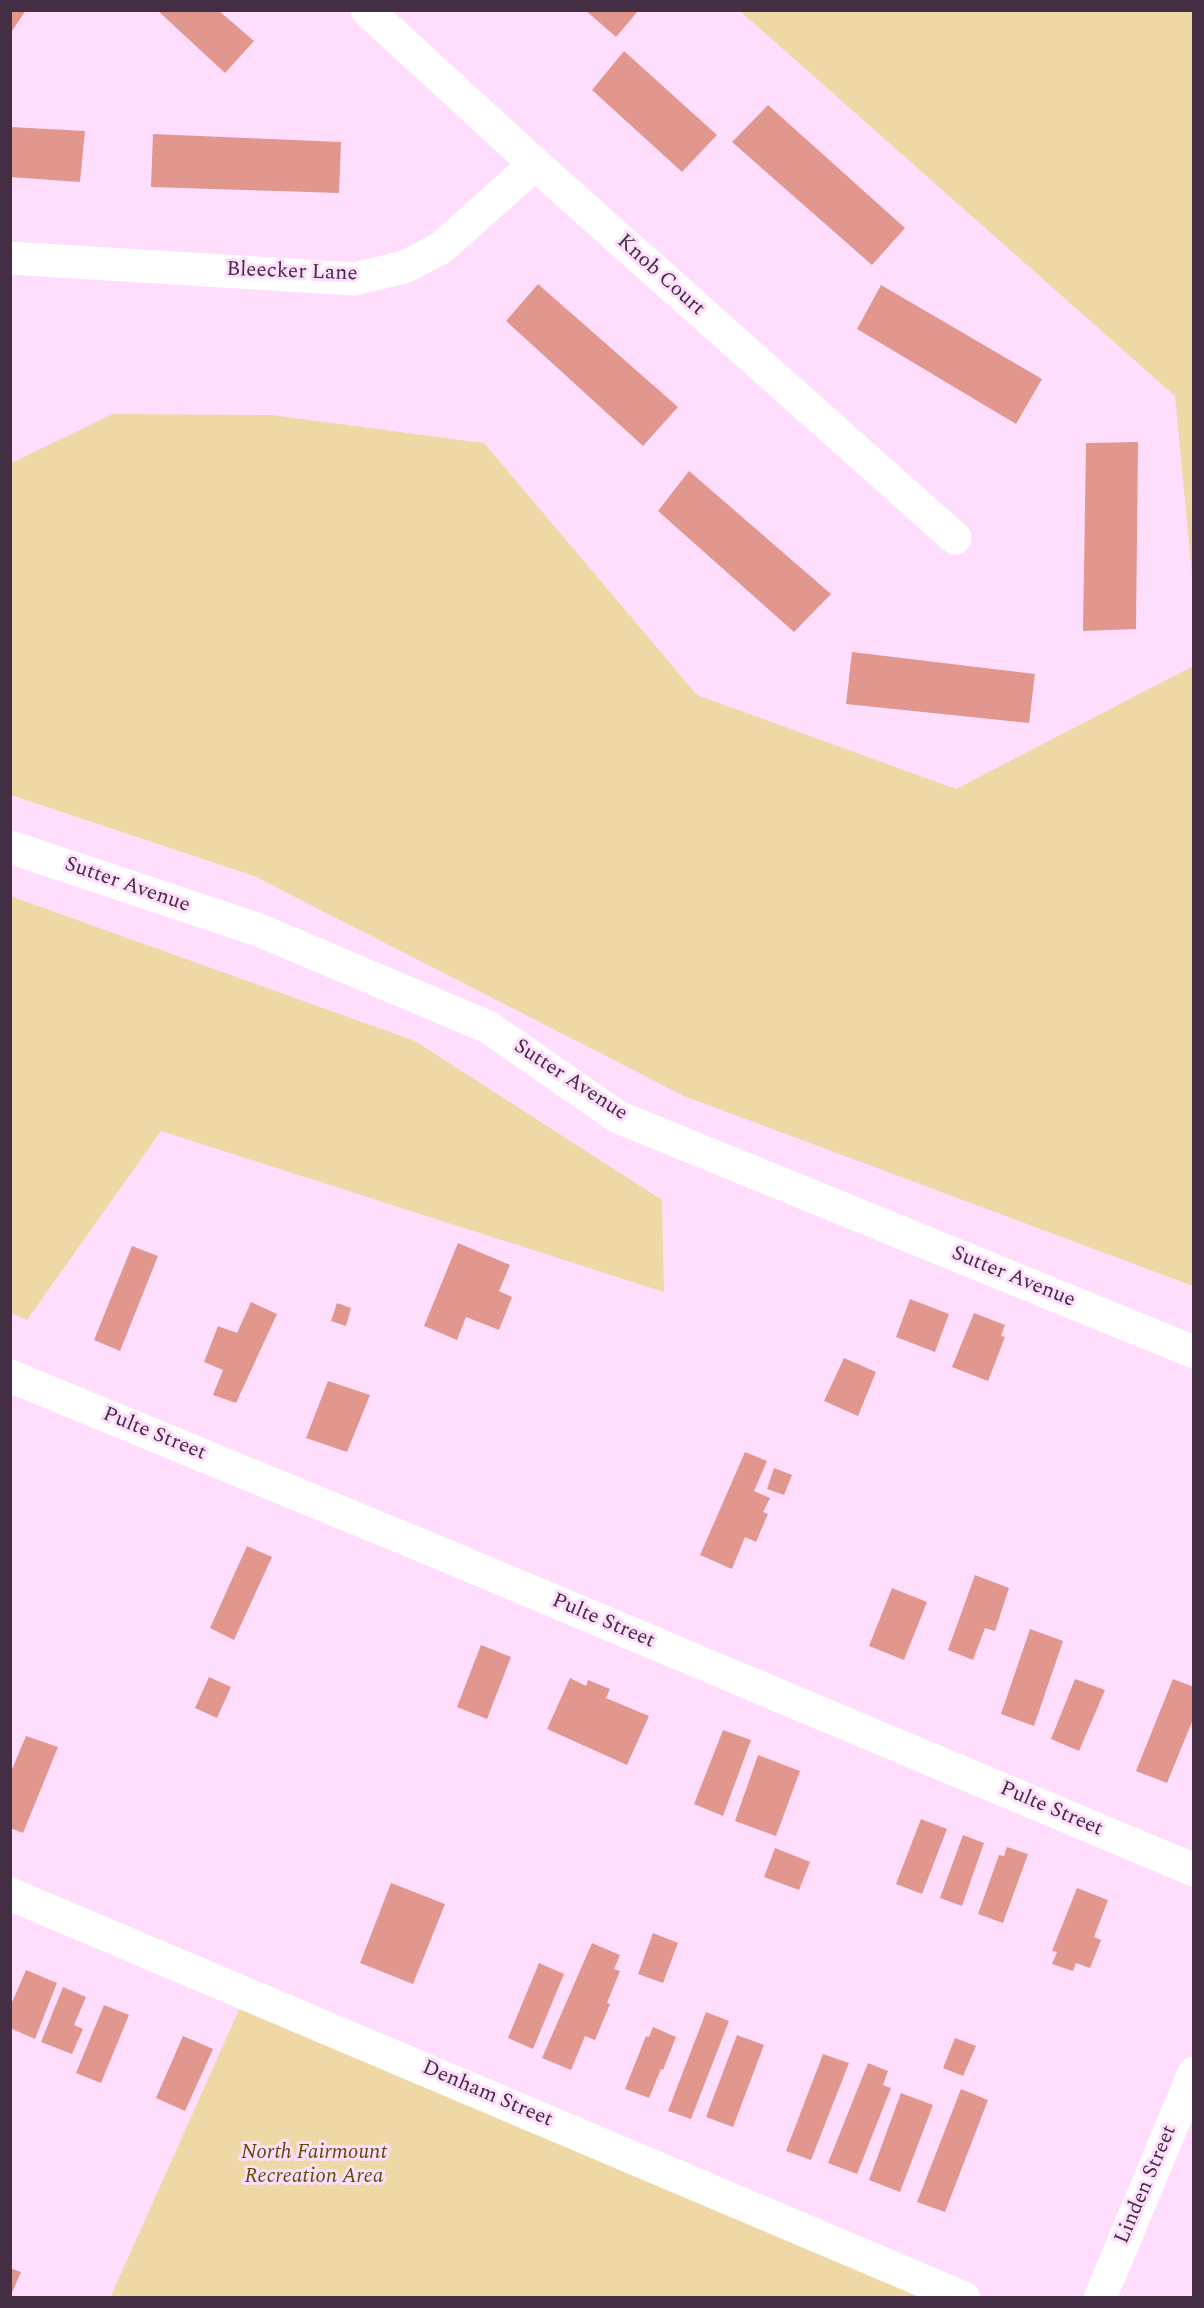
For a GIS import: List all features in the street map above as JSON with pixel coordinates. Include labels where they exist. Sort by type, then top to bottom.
[{"type":"street","name":"Knob Court","points":[[367,10],[535,164],[955,538]]},
{"type":"street","name":"Bleecker Lane","points":[[10,258],[354,279],[405,267],[441,248],[535,164]]},
{"type":"street","name":"Sutter Avenue","points":[[10,847],[259,930],[488,1027],[618,1117],[1194,1352]]},
{"type":"street","name":"Pulte Street","points":[[10,1376],[1194,1870]]},
{"type":"street","name":"Denham Street","points":[[10,1894],[964,2298]]},
{"type":"street","name":"Linden Street","points":[[1100,2298],[1194,2073]]},
{"type":"green space","points":[[740,11],[1193,11],[1193,585],[1175,396]]},
{"type":"green space","points":[[113,414],[271,415],[484,443],[697,695],[956,789],[1193,666],[1193,1286],[684,1096],[254,876],[11,795],[11,463]]},
{"type":"green space","points":[[10,896],[415,1041],[662,1200],[664,1292],[161,1131],[27,1320],[11,1313]]},
{"type":"green space","name":"North Fairmount Recreation Area","points":[[247,1992],[964,2298],[110,2298]]},
{"type":"building","points":[[10,10],[26,10],[10,34]]},
{"type":"building","points":[[157,10],[218,10],[254,41],[225,73]]},
{"type":"building","points":[[585,10],[639,10],[616,37]]},
{"type":"building","points":[[624,51],[717,135],[682,172],[592,90]]},
{"type":"building","points":[[768,105],[905,228],[872,265],[732,142]]},
{"type":"building","points":[[10,127],[85,131],[80,182],[10,177]]},
{"type":"building","points":[[153,134],[341,142],[339,193],[151,187]]},
{"type":"building","points":[[538,284],[678,407],[643,446],[506,321]]},
{"type":"building","points":[[881,285],[1042,379],[1016,424],[857,329]]},
{"type":"building","points":[[1138,442],[1136,629],[1083,631],[1086,443]]},
{"type":"building","points":[[689,471],[831,594],[794,632],[658,511]]},
{"type":"building","points":[[852,652],[1035,674],[1029,723],[846,704]]},
{"type":"building","points":[[458,1243],[510,1265],[499,1291],[512,1297],[499,1330],[466,1317],[457,1340],[424,1326]]},
{"type":"building","points":[[132,1246],[158,1256],[120,1351],[94,1340]]},
{"type":"building","points":[[910,1299],[949,1314],[935,1352],[896,1337]]},
{"type":"building","points":[[251,1302],[277,1314],[236,1403],[213,1395],[223,1370],[204,1362],[218,1326],[237,1333]]},
{"type":"building","points":[[337,1303],[351,1308],[346,1326],[331,1321]]},
{"type":"building","points":[[974,1313],[1005,1325],[1001,1336],[1005,1337],[988,1381],[952,1367]]},
{"type":"building","points":[[844,1358],[876,1372],[858,1416],[824,1401]]},
{"type":"building","points":[[328,1381],[370,1395],[347,1452],[306,1438]]},
{"type":"building","points":[[745,1452],[767,1461],[754,1491],[770,1498],[763,1512],[768,1514],[756,1542],[745,1537],[732,1569],[700,1555]]},
{"type":"building","points":[[774,1468],[792,1475],[784,1495],[767,1489]]},
{"type":"building","points":[[247,1546],[272,1557],[234,1640],[210,1628]]},
{"type":"building","points":[[975,1575],[1009,1588],[995,1631],[985,1628],[973,1660],[948,1650]]},
{"type":"building","points":[[892,1588],[927,1602],[904,1660],[869,1646]]},
{"type":"building","points":[[1030,1629],[1063,1641],[1034,1726],[1001,1714]]},
{"type":"building","points":[[481,1645],[511,1657],[487,1719],[457,1707]]},
{"type":"building","points":[[209,1677],[231,1687],[217,1718],[195,1708]]},
{"type":"building","points":[[570,1678],[586,1686],[588,1680],[610,1689],[606,1698],[649,1716],[627,1765],[547,1729]]},
{"type":"building","points":[[1075,1679],[1105,1690],[1079,1751],[1051,1739]]},
{"type":"building","points":[[1173,1679],[1194,1687],[1194,1717],[1167,1783],[1136,1771]]},
{"type":"building","points":[[723,1730],[751,1740],[723,1816],[694,1804]]},
{"type":"building","points":[[26,1736],[58,1747],[23,1833],[10,1828],[10,1774]]},
{"type":"building","points":[[758,1755],[800,1771],[776,1836],[735,1821]]},
{"type":"building","points":[[921,1819],[947,1829],[922,1894],[896,1884]]},
{"type":"building","points":[[963,1835],[984,1843],[962,1906],[940,1898]]},
{"type":"building","points":[[1007,1847],[1028,1854],[1003,1923],[978,1914],[999,1855],[1004,1856]]},
{"type":"building","points":[[775,1848],[810,1862],[799,1890],[764,1877]]},
{"type":"building","points":[[391,1883],[445,1904],[413,1984],[360,1963]]},
{"type":"building","points":[[1077,1888],[1108,1900],[1094,1937],[1101,1940],[1090,1968],[1076,1963],[1073,1971],[1052,1964],[1057,1952],[1052,1951]]},
{"type":"building","points":[[653,1933],[678,1943],[663,1983],[638,1974]]},
{"type":"building","points":[[592,1943],[620,1955],[614,1969],[620,1971],[607,2003],[610,2004],[595,2040],[585,2036],[571,2070],[542,2058]]},
{"type":"building","points":[[539,1963],[564,1974],[533,2049],[508,2038]]},
{"type":"building","points":[[26,1970],[57,1983],[35,2039],[10,2028],[10,2007]]},
{"type":"building","points":[[63,1987],[86,1997],[74,2025],[83,2029],[72,2054],[41,2042]]},
{"type":"building","points":[[104,2005],[129,2015],[101,2083],[76,2073]]},
{"type":"building","points":[[706,2012],[729,2021],[691,2119],[668,2111]]},
{"type":"building","points":[[653,2027],[676,2037],[649,2098],[625,2089],[646,2036],[649,2037]]},
{"type":"building","points":[[737,2035],[764,2045],[733,2127],[706,2117]]},
{"type":"building","points":[[183,2036],[213,2049],[185,2111],[156,2098]]},
{"type":"building","points":[[955,2038],[976,2046],[963,2076],[943,2068]]},
{"type":"building","points":[[823,2054],[849,2063],[811,2160],[786,2151]]},
{"type":"building","points":[[868,2063],[888,2071],[883,2085],[891,2088],[857,2174],[828,2163]]},
{"type":"building","points":[[961,2089],[988,2100],[945,2212],[917,2202]]},
{"type":"building","points":[[901,2093],[933,2105],[900,2192],[869,2180]]},
{"type":"building","points":[[10,2268],[21,2272],[10,2297]]}]
